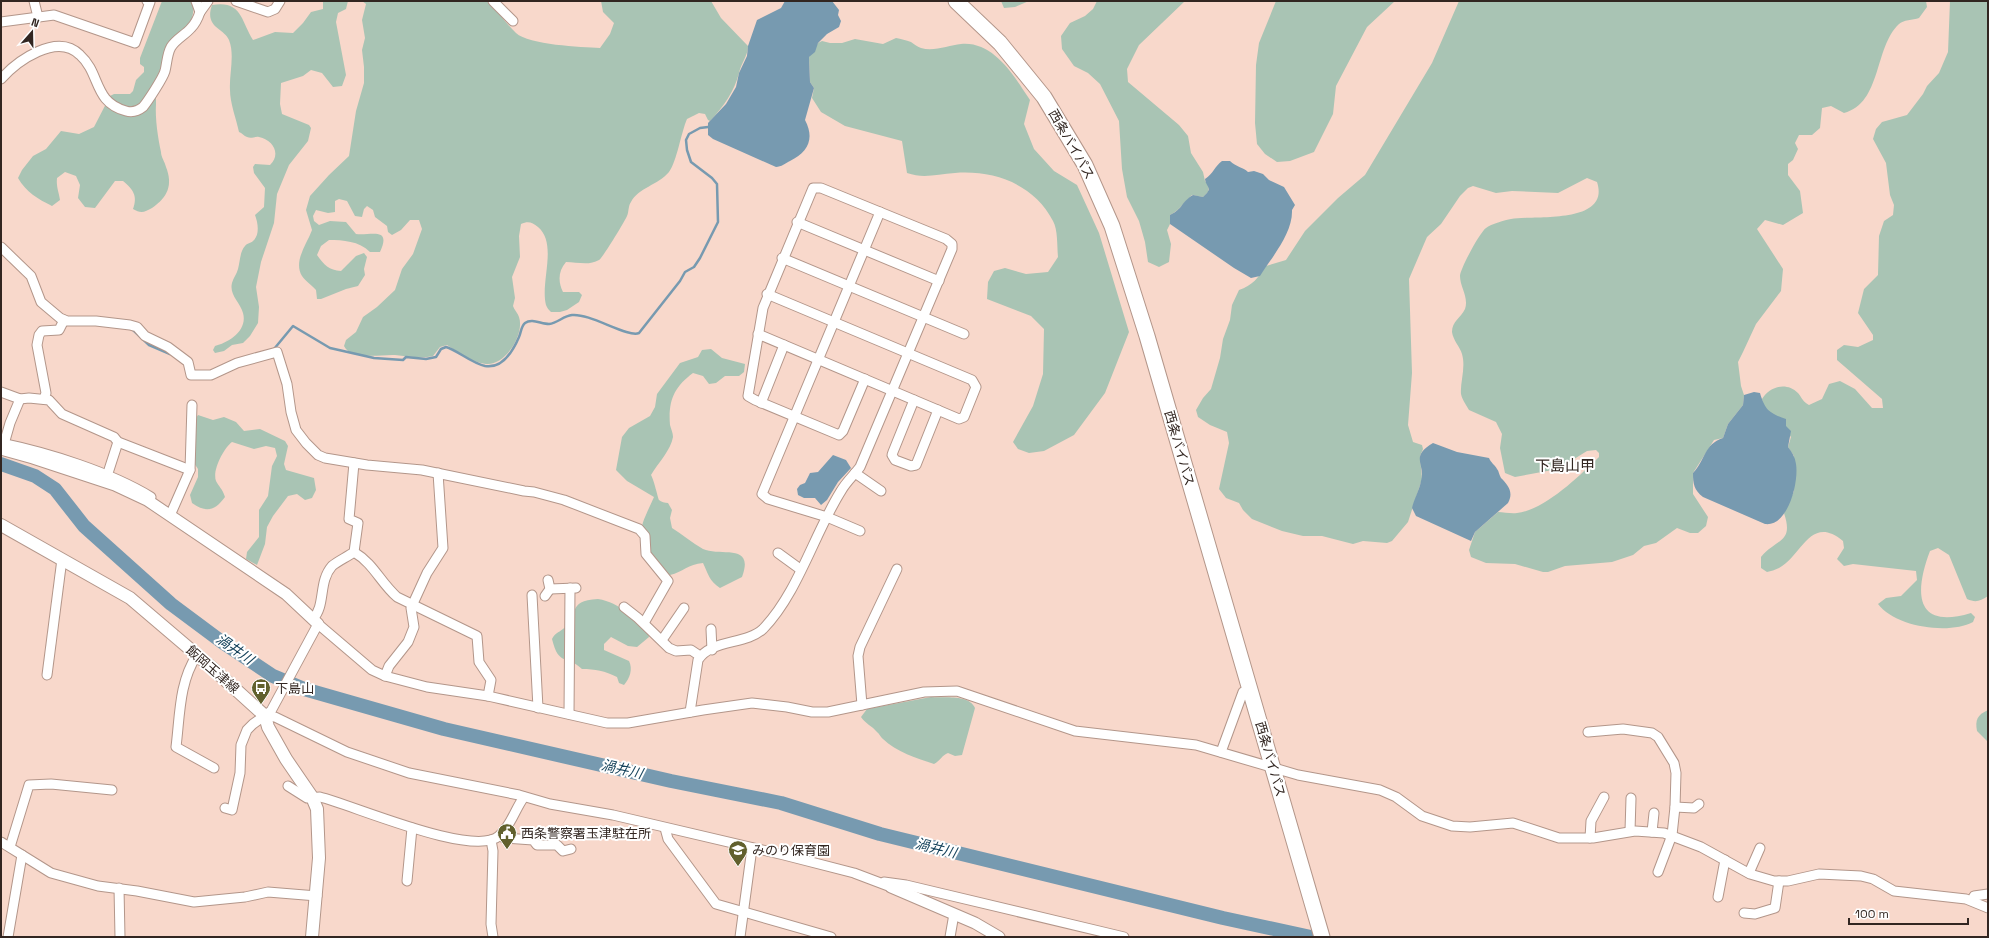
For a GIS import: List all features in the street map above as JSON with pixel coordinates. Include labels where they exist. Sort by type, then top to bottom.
[{"type":"highway","name":"西条バイパス","points":[[956,1],[1000,43],[1044,97],[1086,165],[1101,198],[1126,266],[1230,623],[1251,689],[1322,937]]},
{"type":"main road","name":"飯岡玉津線","points":[[1,525],[62,558],[130,598],[268,713],[268,727],[286,759],[312,797],[318,818],[319,858],[317,896],[312,937]]},
{"type":"street","points":[[34,1],[38,17]]},
{"type":"street","points":[[1,22],[54,15],[135,43],[150,2],[147,1]]},
{"type":"street","points":[[196,1],[200,12]]},
{"type":"street","points":[[1,79],[26,57],[35,52],[55,48],[69,48],[78,52],[85,60],[106,102],[114,108],[124,111],[137,111],[147,102],[163,76],[171,47],[193,27],[200,12],[208,1]]},
{"type":"street","points":[[236,1],[268,12],[275,9],[280,1]]},
{"type":"street","points":[[494,1],[513,21]]},
{"type":"street","points":[[690,712],[698,660],[700,656],[763,629],[782,604],[841,490],[860,467],[952,249],[952,244],[946,239],[816,187],[810,191],[767,294],[747,392],[751,398],[761,403],[836,434],[841,434],[865,379]]},
{"type":"street","points":[[860,531],[827,517],[768,499],[762,494],[880,212]]},
{"type":"street","points":[[797,222],[939,281]]},
{"type":"street","points":[[1,247],[31,276],[41,302],[64,320],[96,321],[137,327],[145,336],[172,349],[188,362],[191,375],[212,374],[237,363],[277,352],[287,384],[293,422],[300,436],[318,455],[325,458],[354,463],[392,466],[438,473],[524,491],[538,492],[564,500],[639,529],[646,536],[646,554],[668,581],[644,623]]},
{"type":"street","points":[[782,258],[964,334]]},
{"type":"street","points":[[758,334],[959,419],[962,419],[976,384],[972,380],[767,294]]},
{"type":"street","points":[[44,399],[46,392],[37,340],[42,330],[59,330],[64,320]]},
{"type":"street","points":[[761,403],[784,345]]},
{"type":"street","points":[[1,392],[20,399],[44,399],[55,405],[62,414],[114,437],[118,442],[190,470]]},
{"type":"street","points":[[2,446],[20,399]]},
{"type":"street","points":[[914,400],[892,455],[895,460],[911,466],[916,465],[938,410]]},
{"type":"street","points":[[172,512],[190,470],[192,405]]},
{"type":"street","points":[[107,476],[118,442]]},
{"type":"street","points":[[2,446],[38,452],[107,476],[140,490],[172,512],[185,525]]},
{"type":"street","points":[[2,446],[33,458],[115,485],[147,500],[286,594],[372,670],[385,676],[427,687],[488,696],[538,708],[618,724],[752,703],[819,712],[924,692],[957,691],[1075,731],[1190,744],[1325,781],[1380,790],[1396,797],[1422,816],[1448,825],[1470,827],[1513,823],[1559,838],[1590,838],[1630,831],[1672,835],[1701,847],[1749,873],[1779,881],[1819,874],[1861,876],[1873,880],[1894,891],[1972,900],[1988,908]]},
{"type":"street","points":[[354,463],[349,520],[358,524],[354,552]]},
{"type":"street","points":[[385,676],[389,666],[408,642],[414,627],[411,612],[413,606],[427,573],[443,548],[438,473]]},
{"type":"street","points":[[855,473],[881,491]]},
{"type":"street","points":[[354,552],[366,559],[387,589],[397,597],[476,636],[479,662],[491,680],[488,696]]},
{"type":"street","points":[[225,808],[232,810],[240,773],[241,746],[247,730],[252,724],[268,713],[298,661],[316,622],[323,581],[327,574],[333,565],[354,552]]},
{"type":"street","points":[[778,553],[800,569]]},
{"type":"street","points":[[47,675],[62,558]]},
{"type":"street","points":[[862,705],[858,656],[860,647],[896,569]]},
{"type":"street","points":[[548,588],[573,588],[569,714]]},
{"type":"street","points":[[532,596],[538,708]]},
{"type":"street","points":[[624,607],[644,623],[669,648],[676,651],[691,650],[700,656]]},
{"type":"street","points":[[662,640],[684,608]]},
{"type":"street","points":[[711,629],[712,650]]},
{"type":"street","points":[[197,655],[191,664],[183,690],[176,747],[214,768]]},
{"type":"street","points":[[1221,752],[1243,692],[1251,689]]},
{"type":"street","points":[[268,713],[364,758],[409,773],[524,797],[550,804],[613,815],[823,865],[873,880],[954,914],[999,937]]},
{"type":"street","points":[[1588,732],[1623,729],[1655,735],[1674,763],[1676,773],[1672,835],[1658,872]]},
{"type":"street","points":[[10,847],[29,786],[51,784],[112,790]]},
{"type":"street","points":[[288,786],[307,798],[324,798],[412,828],[442,836],[482,842],[491,840],[500,835],[510,822],[518,804],[524,797]]},
{"type":"street","points":[[1590,838],[1591,821],[1604,797]]},
{"type":"street","points":[[1630,831],[1631,798]]},
{"type":"street","points":[[1675,807],[1694,808],[1699,804]]},
{"type":"street","points":[[1652,832],[1654,813]]},
{"type":"street","points":[[407,881],[412,828]]},
{"type":"street","points":[[665,828],[668,839],[716,904],[831,937]]},
{"type":"street","points":[[500,835],[504,838],[533,840],[537,845],[557,845],[563,851],[571,849]]},
{"type":"street","points":[[491,840],[493,851],[491,924],[493,937]]},
{"type":"street","points":[[1,842],[51,872],[98,886],[119,888],[194,902],[245,897],[268,892],[317,896]]},
{"type":"street","points":[[740,937],[752,848]]},
{"type":"street","points":[[1749,873],[1760,848]]},
{"type":"street","points":[[8,937],[22,855]]},
{"type":"street","points":[[1718,897],[1725,860]]},
{"type":"street","points":[[873,880],[906,885],[1124,937]]},
{"type":"street","points":[[1744,913],[1754,914],[1775,908],[1779,881]]},
{"type":"street","points":[[119,888],[120,937]]},
{"type":"street","points":[[1972,900],[1974,896],[1988,894]]},
{"type":"street","points":[[950,937],[954,914]]},
{"type":"green space","points":[[162,1],[193,1],[192,19],[163,62],[157,83],[157,128],[161,154],[169,179],[168,190],[165,195],[152,208],[138,212],[133,209],[135,197],[132,190],[123,181],[115,181],[95,208],[85,207],[78,198],[80,185],[76,176],[65,172],[57,178],[57,187],[60,200],[52,206],[37,198],[21,183],[18,178],[22,170],[33,156],[46,149],[61,131],[79,134],[94,127],[110,96],[114,94],[130,94],[133,91],[136,80],[144,72],[144,67],[140,64],[140,58]]},
{"type":"green space","points":[[323,1],[348,1],[346,9],[338,13],[336,22],[346,75],[342,86],[333,87],[322,73],[311,70],[303,76],[281,83],[280,104],[282,114],[309,125],[311,128],[308,141],[289,165],[277,194],[274,223],[261,262],[256,287],[259,307],[258,323],[250,336],[243,343],[232,345],[224,351],[215,353],[213,350],[215,346],[231,339],[240,331],[243,325],[243,313],[240,305],[233,295],[231,287],[243,248],[257,236],[258,225],[255,215],[264,207],[265,188],[254,173],[253,167],[255,164],[270,165],[275,157],[275,153],[274,148],[269,141],[258,137],[249,138],[239,132],[230,95],[232,58],[231,46],[227,36],[213,23],[210,13],[212,5],[222,4],[235,9],[243,19],[253,40],[275,32],[293,33],[311,12],[323,9]]},
{"type":"green space","points":[[362,1],[487,1],[495,8],[516,33],[523,37],[556,45],[600,48],[610,34],[614,23],[603,12],[601,1],[711,1],[721,18],[748,46],[748,50],[731,93],[720,110],[710,121],[705,114],[699,113],[687,119],[672,167],[669,172],[634,197],[630,204],[628,214],[601,258],[591,263],[566,262],[563,265],[560,273],[561,288],[563,292],[579,292],[582,295],[579,302],[567,310],[560,312],[551,312],[547,308],[545,286],[548,253],[547,243],[544,234],[538,227],[532,223],[526,222],[521,224],[519,236],[520,257],[512,277],[515,298],[513,306],[519,317],[519,332],[512,348],[500,360],[493,363],[481,363],[465,356],[447,345],[440,347],[433,356],[428,357],[360,355],[353,354],[348,351],[344,346],[346,340],[356,332],[363,317],[377,307],[395,290],[402,269],[413,254],[422,229],[419,220],[410,220],[401,230],[392,235],[388,232],[387,226],[375,217],[373,210],[367,206],[364,209],[362,217],[355,216],[347,201],[339,199],[335,201],[335,212],[328,213],[316,210],[313,216],[314,221],[319,225],[330,221],[346,222],[356,234],[381,235],[383,238],[383,244],[380,252],[370,252],[366,248],[356,243],[340,240],[329,240],[321,246],[317,255],[322,262],[333,269],[341,271],[356,256],[364,253],[367,257],[364,269],[365,275],[358,286],[321,299],[317,299],[316,290],[302,276],[299,264],[312,230],[306,210],[310,196],[349,156],[356,111],[364,83],[362,50],[365,38],[362,20],[366,4]]},
{"type":"green space","points":[[1001,1],[1029,1],[1015,7],[1004,8]]},
{"type":"green space","points":[[1097,1],[1185,1],[1139,45],[1127,69],[1128,82],[1179,125],[1188,136],[1191,153],[1203,172],[1205,181],[1209,186],[1208,192],[1203,197],[1192,195],[1170,215],[1170,224],[1167,230],[1171,244],[1169,262],[1159,267],[1148,262],[1145,242],[1139,221],[1127,197],[1122,169],[1119,121],[1100,84],[1088,73],[1074,66],[1062,49],[1061,36],[1070,23],[1085,16],[1093,9]]},
{"type":"green space","points":[[1276,1],[1395,1],[1367,27],[1336,86],[1333,114],[1314,152],[1290,161],[1277,162],[1265,154],[1257,144],[1255,123],[1256,65],[1259,43]]},
{"type":"green space","points":[[1459,1],[1926,1],[1927,7],[1919,18],[1899,24],[1891,34],[1885,46],[1872,87],[1865,98],[1856,107],[1844,113],[1831,106],[1822,108],[1820,128],[1812,135],[1799,135],[1795,143],[1798,149],[1793,160],[1788,164],[1788,175],[1800,191],[1803,213],[1783,225],[1765,220],[1757,229],[1783,269],[1781,291],[1756,324],[1738,362],[1741,386],[1744,395],[1743,405],[1728,424],[1723,438],[1714,440],[1693,473],[1693,494],[1708,517],[1706,526],[1698,533],[1690,533],[1677,528],[1656,543],[1644,546],[1633,555],[1612,562],[1565,566],[1548,572],[1515,564],[1486,563],[1471,557],[1469,550],[1475,532],[1498,512],[1517,513],[1528,511],[1539,506],[1561,491],[1599,457],[1599,453],[1596,450],[1587,451],[1558,469],[1515,477],[1505,473],[1500,448],[1502,434],[1496,422],[1469,410],[1462,398],[1461,389],[1463,359],[1452,332],[1453,325],[1465,309],[1466,305],[1460,280],[1461,272],[1483,231],[1491,225],[1511,219],[1552,217],[1582,212],[1593,205],[1598,196],[1597,182],[1587,178],[1558,193],[1512,191],[1496,193],[1473,186],[1468,188],[1460,196],[1441,224],[1427,237],[1409,279],[1412,373],[1408,425],[1413,442],[1422,445],[1423,449],[1420,456],[1422,479],[1408,522],[1392,541],[1387,543],[1363,541],[1353,544],[1322,536],[1303,536],[1282,531],[1252,519],[1243,510],[1239,503],[1226,498],[1219,489],[1229,443],[1227,432],[1210,425],[1198,417],[1196,410],[1203,398],[1211,389],[1220,358],[1223,339],[1230,320],[1232,305],[1239,290],[1255,281],[1266,266],[1286,260],[1305,231],[1338,198],[1365,175],[1432,63]]},
{"type":"green space","points":[[1950,1],[1988,1],[1988,596],[1978,601],[1967,599],[1949,555],[1938,548],[1930,551],[1925,566],[1921,594],[1924,604],[1929,612],[1939,616],[1953,617],[1971,613],[1975,617],[1973,622],[1963,626],[1937,628],[1909,623],[1886,612],[1878,604],[1886,598],[1901,596],[1917,580],[1916,571],[1853,564],[1844,566],[1837,559],[1844,548],[1843,541],[1832,534],[1822,532],[1814,535],[1779,568],[1767,572],[1761,568],[1761,557],[1785,535],[1787,523],[1784,513],[1794,491],[1794,456],[1788,447],[1791,437],[1763,405],[1762,399],[1769,391],[1783,386],[1793,389],[1809,405],[1822,399],[1829,384],[1840,381],[1855,389],[1872,408],[1883,408],[1882,399],[1837,360],[1837,350],[1844,345],[1858,347],[1873,340],[1873,335],[1858,313],[1864,289],[1878,275],[1879,236],[1884,221],[1893,215],[1894,205],[1890,195],[1886,163],[1873,139],[1876,129],[1882,122],[1907,115],[1923,94],[1927,86],[1939,73],[1948,52]]},
{"type":"green space","points":[[896,38],[909,41],[920,48],[926,49],[936,49],[961,44],[973,45],[983,48],[1002,62],[1030,100],[1024,124],[1034,149],[1054,171],[1077,185],[1099,233],[1129,332],[1105,393],[1074,435],[1044,451],[1029,453],[1018,449],[1013,442],[1033,406],[1043,374],[1044,329],[1031,316],[987,299],[988,282],[994,271],[1005,268],[1026,274],[1048,272],[1058,257],[1055,225],[1045,208],[1035,197],[1024,189],[1012,182],[998,177],[970,173],[919,176],[907,173],[902,141],[845,126],[821,112],[812,98],[814,88],[810,82],[809,57],[818,43],[822,41],[842,43],[855,39],[883,44]]},
{"type":"green space","points":[[711,349],[722,358],[745,364],[744,372],[739,376],[725,376],[716,383],[709,384],[703,376],[693,373],[686,378],[677,389],[671,402],[670,425],[673,437],[672,442],[651,475],[659,500],[668,503],[672,510],[670,518],[672,528],[703,549],[734,553],[740,555],[744,559],[745,566],[742,577],[720,588],[711,580],[703,563],[693,565],[670,575],[653,562],[642,525],[654,497],[627,481],[616,470],[622,437],[629,428],[650,416],[655,407],[657,394],[680,363],[698,357],[702,350]]},
{"type":"green space","points":[[198,415],[213,420],[224,417],[236,422],[244,431],[260,429],[285,441],[288,446],[284,464],[286,470],[314,478],[316,490],[312,498],[305,500],[297,494],[288,496],[273,516],[267,527],[265,544],[257,565],[246,559],[247,552],[259,537],[259,510],[268,496],[272,466],[277,456],[275,448],[266,446],[254,449],[232,442],[222,454],[217,465],[215,476],[216,481],[225,497],[214,508],[206,509],[197,506],[192,503],[190,495],[198,477],[198,469],[194,463],[195,420]]},
{"type":"green space","points":[[598,599],[620,607],[648,632],[649,637],[637,647],[628,646],[611,637],[604,644],[604,650],[629,661],[631,667],[630,673],[624,685],[619,683],[617,677],[613,675],[591,669],[582,669],[572,662],[560,657],[552,639],[555,634],[568,624],[577,606],[588,600]]},
{"type":"green space","points":[[931,697],[962,699],[968,701],[975,708],[962,755],[955,756],[948,753],[934,764],[914,757],[888,744],[861,717],[867,709]]},
{"type":"green space","points":[[1988,710],[1988,742],[1977,731],[1976,724],[1979,716]]},
{"type":"water","points":[[785,1],[832,1],[839,10],[838,15],[841,21],[839,27],[827,34],[818,43],[815,52],[809,57],[810,82],[814,88],[805,120],[809,133],[808,144],[796,157],[782,166],[776,167],[713,139],[708,135],[708,123],[726,104],[736,87],[739,73],[747,56],[748,46],[757,20],[781,8]]},
{"type":"water","points":[[1222,161],[1230,161],[1248,172],[1254,171],[1263,174],[1269,180],[1284,187],[1295,205],[1292,210],[1289,227],[1285,236],[1276,253],[1260,276],[1251,278],[1170,224],[1170,215],[1174,213],[1186,200],[1193,195],[1203,197],[1206,194],[1209,189],[1205,179]]},
{"type":"water","points":[[1754,392],[1760,393],[1768,410],[1775,415],[1786,419],[1786,426],[1791,431],[1788,447],[1795,459],[1796,464],[1796,481],[1794,492],[1786,511],[1773,523],[1765,524],[1703,497],[1696,489],[1693,480],[1693,473],[1708,449],[1712,444],[1723,438],[1728,424],[1743,405],[1744,395]]},
{"type":"water","points":[[1433,443],[1457,452],[1489,458],[1509,489],[1510,499],[1508,503],[1475,532],[1471,541],[1416,516],[1412,508],[1422,475],[1420,457],[1422,452]]},
{"type":"water","points":[[833,455],[846,460],[851,468],[838,482],[827,500],[821,505],[815,498],[804,498],[798,495],[797,489],[800,485],[805,483],[810,473],[818,472]]},
{"type":"waterway","points":[[274,349],[293,326],[330,348],[374,358],[403,360],[406,357],[426,359],[436,357],[441,349],[446,347],[480,364],[491,366],[497,365],[506,358],[517,342],[525,323],[531,321],[549,324],[572,315],[580,315],[626,332],[634,334],[639,333],[680,281],[685,272],[694,267],[718,222],[717,184],[712,178],[691,162],[687,150],[686,140],[689,134],[700,128],[708,127]]},
{"type":"waterway","points":[[132,329],[149,345],[170,354]]},
{"type":"waterway","name":"渦井川","points":[[1,464],[35,476],[55,489],[84,526],[171,604],[222,642],[273,676],[304,689],[444,729],[671,781],[781,803],[880,834],[1223,918],[1311,937]]},
{"type":"place","name":"下島山","points":[[261,705]]},
{"type":"place","name":"西条警察署玉津駐在所","points":[[507,850]]},
{"type":"place","name":"みのり保育園","points":[[738,867]]},
{"type":"district","name":"下島山甲","points":[[1565,466]]}]
